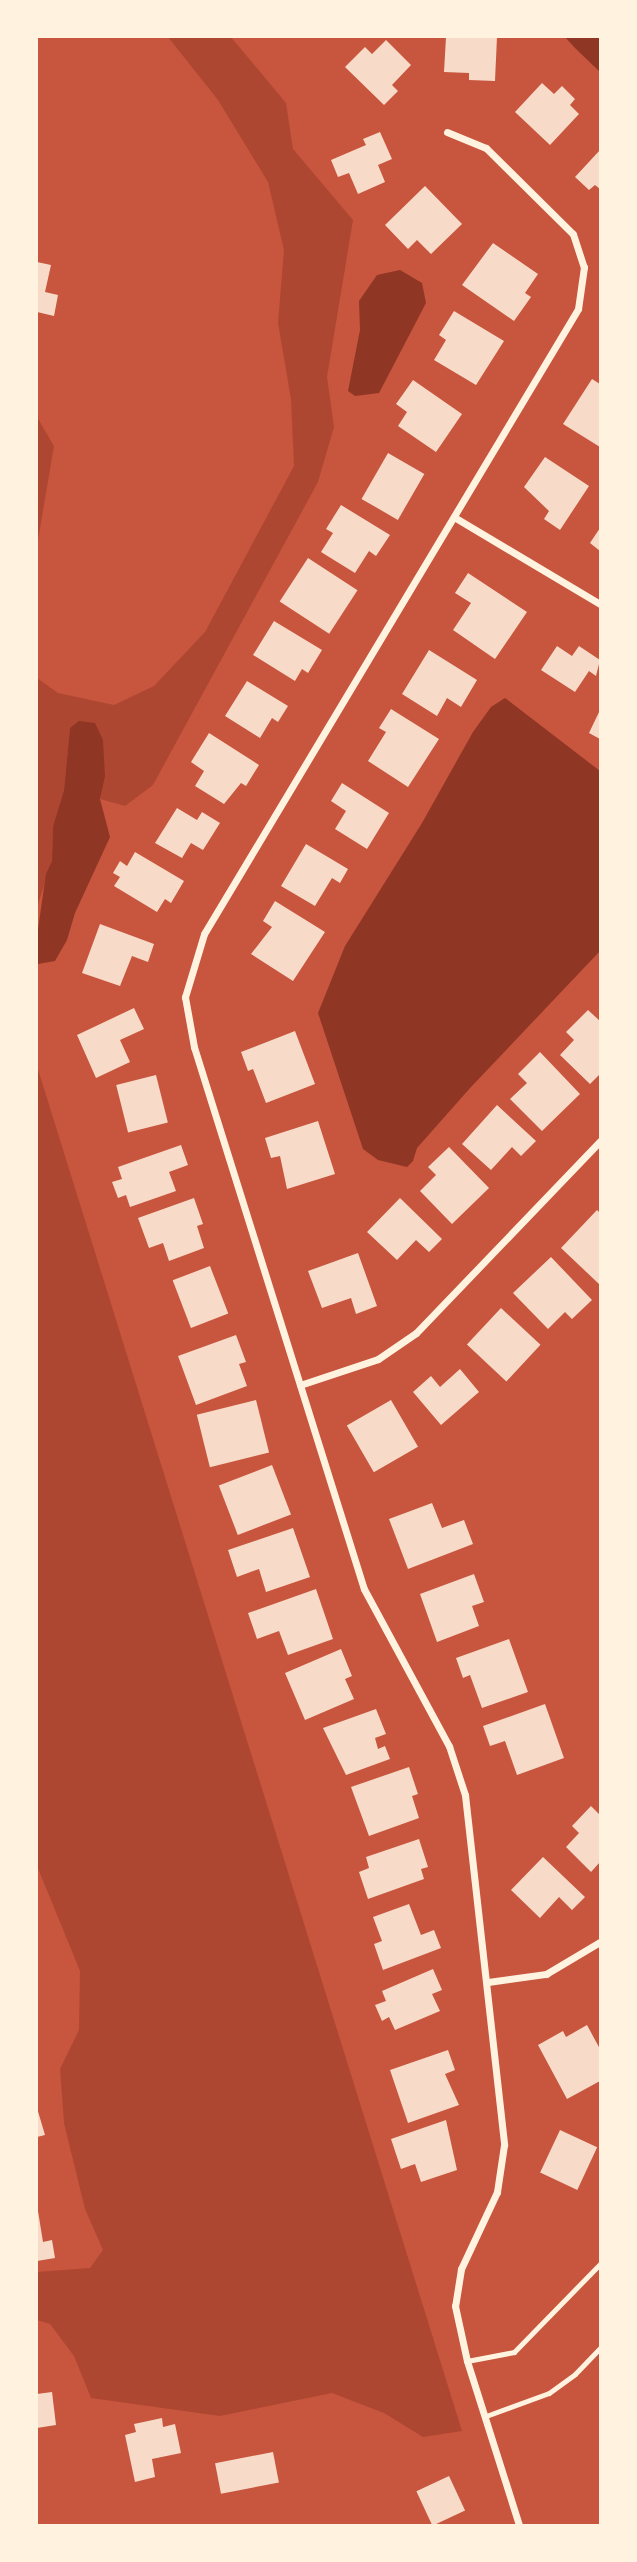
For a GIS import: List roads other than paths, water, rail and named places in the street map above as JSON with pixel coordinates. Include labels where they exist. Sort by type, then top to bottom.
[{"type":"street","points":[[447,132],[486,148],[556,214],[576,242],[585,283],[573,319],[204,934],[189,974],[185,996],[194,1047],[363,1589],[456,1761],[468,1816],[504,2144],[496,2193],[457,2284],[459,2332],[519,2525]]},
{"type":"street","points":[[454,517],[600,604]]},
{"type":"street","points":[[300,1385],[378,1359],[416,1333],[600,1141]]},
{"type":"street","points":[[488,1982],[546,1974],[600,1942]]},
{"type":"lane","points":[[467,2361],[514,2352],[600,2264]]},
{"type":"lane","points":[[486,2416],[549,2393],[575,2374],[600,2348]]}]
